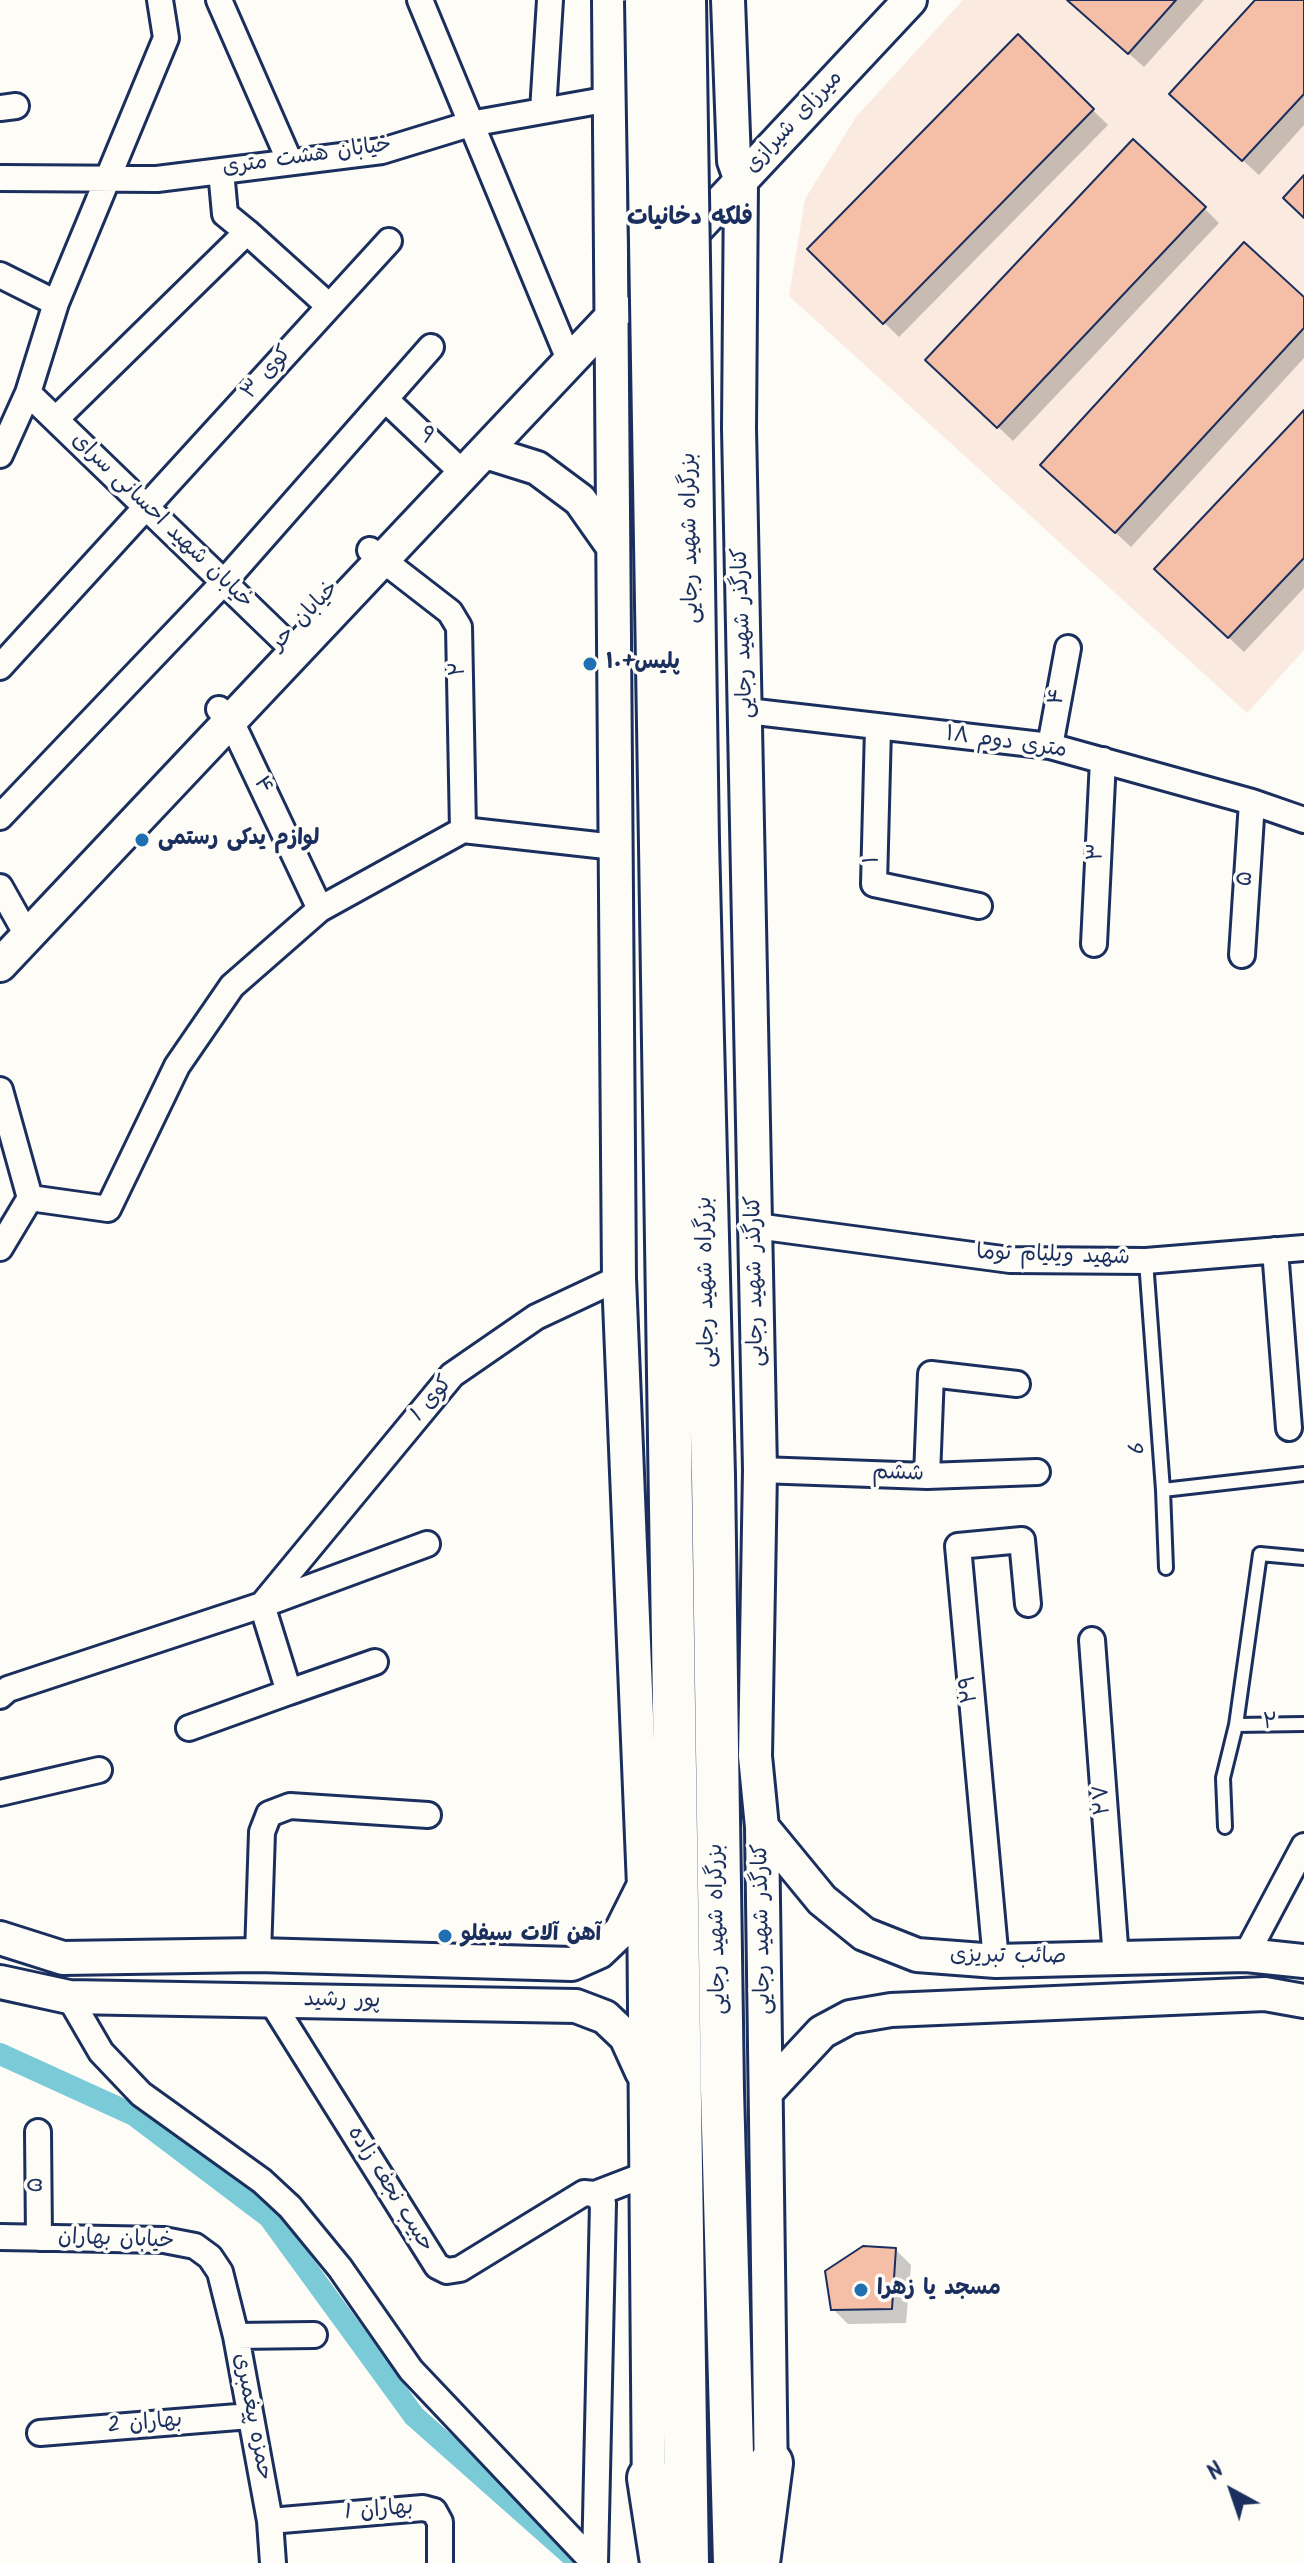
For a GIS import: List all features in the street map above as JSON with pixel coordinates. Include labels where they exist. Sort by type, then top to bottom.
[{"type":"highway","name":"بزرگراه شهید رجایی","points":[[647,0],[679,843],[713,1475],[722,2090],[735,2563]]},
{"type":"highway","name":"بزرگراه شهید رجایی","points":[[684,0],[679,843],[669,1344],[687,2563]]},
{"type":"highway","points":[[758,2563],[771,2463]]},
{"type":"highway","points":[[649,2478],[662,2563]]},
{"type":"main road","points":[[609,0],[619,1278],[644,1886],[648,2563]]},
{"type":"main road","name":"کنارگذر شهید رجایی","points":[[728,0],[738,171],[739,428],[760,1470],[755,1756],[762,1827],[774,2563]]},
{"type":"main road","name":"میرزای شیرازی","points":[[738,171],[884,0]]},
{"type":"main road","name":"میرزای شیرازی","points":[[612,303],[738,171],[910,0]]},
{"type":"main road","name":"خیابان حر","points":[[0,965],[15,933],[468,463],[612,303]]},
{"type":"main road","points":[[613,430],[636,397],[675,383],[714,395],[739,428]]},
{"type":"main road","points":[[468,463],[537,468],[580,500],[611,544]]},
{"type":"main road","points":[[637,1668],[669,1344]]},
{"type":"main road","points":[[713,1475],[755,1756]]},
{"type":"main road","name":"صائب تبریزی","points":[[762,1827],[822,1900],[864,1934],[917,1955],[996,1961],[1246,1955],[1304,1961]]},
{"type":"main road","name":"پور رشید","points":[[0,1938],[63,1958],[258,1955],[572,1964],[599,1952],[621,1931],[644,1886]]},
{"type":"main road","name":"پور رشید","points":[[0,1982],[69,1997],[576,2006],[605,2017],[626,2037],[647,2083]]},
{"type":"main road","name":"صائب تبریزی","points":[[768,2090],[822,2032],[850,2017],[891,2010],[1265,1994],[1304,2001]]},
{"type":"street","points":[[0,455],[28,393],[56,303],[166,38],[160,0]]},
{"type":"street","points":[[219,0],[290,162]]},
{"type":"street","points":[[420,0],[566,352]]},
{"type":"street","points":[[543,111],[550,0]]},
{"type":"street","name":"خیابان هشت متری","points":[[0,178],[157,179],[382,151],[470,124],[610,99]]},
{"type":"street","points":[[221,171],[225,214],[329,306]]},
{"type":"street","points":[[56,419],[247,232]]},
{"type":"street","name":"کوی ۳","points":[[0,667],[389,241]]},
{"type":"street","points":[[4,285],[56,303]]},
{"type":"street","points":[[0,817],[224,582],[431,347]]},
{"type":"street","name":"خیابان شهید احسانی سرای","points":[[28,393],[289,646]]},
{"type":"street","name":"۹","points":[[386,400],[468,463]]},
{"type":"street","name":"۲","points":[[377,555],[450,612],[459,627],[463,830]]},
{"type":"street","name":"۴","points":[[1050,746],[1068,648]]},
{"type":"street","name":"۱۸ متری دوم","points":[[747,711],[1050,746],[1252,802],[1304,820]]},
{"type":"street","name":"۴","points":[[225,714],[320,909]]},
{"type":"street","name":"۱","points":[[878,728],[874,884],[979,906]]},
{"type":"street","name":"۳","points":[[1094,944],[1103,760]]},
{"type":"street","name":"۵","points":[[1242,955],[1252,802]]},
{"type":"street","points":[[30,1198],[108,1209],[177,1066],[232,986],[320,909],[463,830],[615,847]]},
{"type":"street","points":[[0,887],[15,933]]},
{"type":"street","points":[[0,1090],[30,1198],[0,1248]]},
{"type":"street","name":"شهید ویلیام توما","points":[[756,1226],[1010,1260],[1146,1261],[1304,1248]]},
{"type":"street","points":[[1275,1250],[1289,1428]]},
{"type":"street","name":"کوی 1","points":[[262,1605],[321,1538],[452,1375],[536,1317],[619,1278]]},
{"type":"street","points":[[927,1476],[931,1374],[1017,1384]]},
{"type":"street","name":"ششم","points":[[760,1470],[927,1476],[1037,1472]]},
{"type":"street","name":"۲۹","points":[[996,1961],[958,1546],[1022,1540],[1028,1604]]},
{"type":"street","points":[[0,1696],[8,1689],[262,1605],[427,1544]]},
{"type":"street","points":[[262,1605],[289,1692]]},
{"type":"street","name":"۲۷","points":[[1092,1640],[1116,1959]]},
{"type":"street","points":[[189,1728],[375,1662]]},
{"type":"street","points":[[0,1793],[99,1770]]},
{"type":"street","points":[[258,1955],[262,1832],[269,1814],[290,1806],[428,1815]]},
{"type":"street","points":[[1246,1955],[1304,1846]]},
{"type":"street","points":[[69,1997],[101,2052],[141,2094],[262,2181],[290,2207],[340,2268],[411,2370],[594,2563]]},
{"type":"street","name":"حبیب نجف زاده","points":[[271,2001],[437,2266],[447,2271],[460,2269],[584,2193],[595,2194]]},
{"type":"street","name":"۵","points":[[38,2132],[39,2238]]},
{"type":"street","points":[[594,2563],[603,2203],[595,2194],[647,2174]]},
{"type":"street","name":"خیابان بهاران","points":[[0,2237],[164,2240],[195,2246],[210,2257],[220,2272]]},
{"type":"street","name":"حمزه پیغمبری","points":[[220,2272],[236,2336],[270,2521],[273,2563]]},
{"type":"street","points":[[236,2336],[314,2335]]},
{"type":"street","name":"بهاران 2","points":[[40,2433],[250,2416]]},
{"type":"street","name":"بهاران 1","points":[[270,2521],[423,2508],[434,2511],[440,2522],[440,2563]]},
{"type":"lane","name":"6","points":[[1146,1261],[1166,1568]]},
{"type":"lane","points":[[1163,1490],[1304,1474]]},
{"type":"lane","points":[[1225,1827],[1223,1778],[1236,1725],[1260,1554],[1304,1558]]},
{"type":"lane","name":"۲","points":[[1236,1725],[1304,1724]]},
{"type":"shaded area","points":[[963,0],[1304,0],[1304,650],[1247,713],[789,296],[805,199],[856,117]]},
{"type":"building","points":[[1067,0],[1176,0],[1128,54]]},
{"type":"building","points":[[1255,0],[1304,0],[1304,94],[1242,161],[1169,94]]},
{"type":"building","points":[[1018,34],[1094,109],[883,324],[807,249]]},
{"type":"building","points":[[1133,139],[1206,207],[997,428],[925,360]]},
{"type":"building","points":[[1304,175],[1304,218],[1283,198]]},
{"type":"building","points":[[1244,242],[1304,297],[1304,328],[1115,533],[1040,465]]},
{"type":"building","points":[[1304,410],[1304,558],[1228,638],[1154,569]]},
{"type":"building","name":"مسجد یا زهرا","points":[[863,2246],[896,2248],[892,2309],[831,2310],[825,2271]]},
{"type":"waterway","points":[[0,2054],[134,2115],[269,2217],[414,2416],[580,2563]]},
{"type":"place","name":"پلیس+١٠","points":[[590,664]]},
{"type":"place","name":"لوازم یدکی رستمی","points":[[142,840]]},
{"type":"place","name":"آهن آلات سیفلو","points":[[445,1936]]},
{"type":"place","name":"مسجد یا زهرا","points":[[861,2290]]},
{"type":"district","name":"فلکه دخانیات","points":[[690,220]]}]
